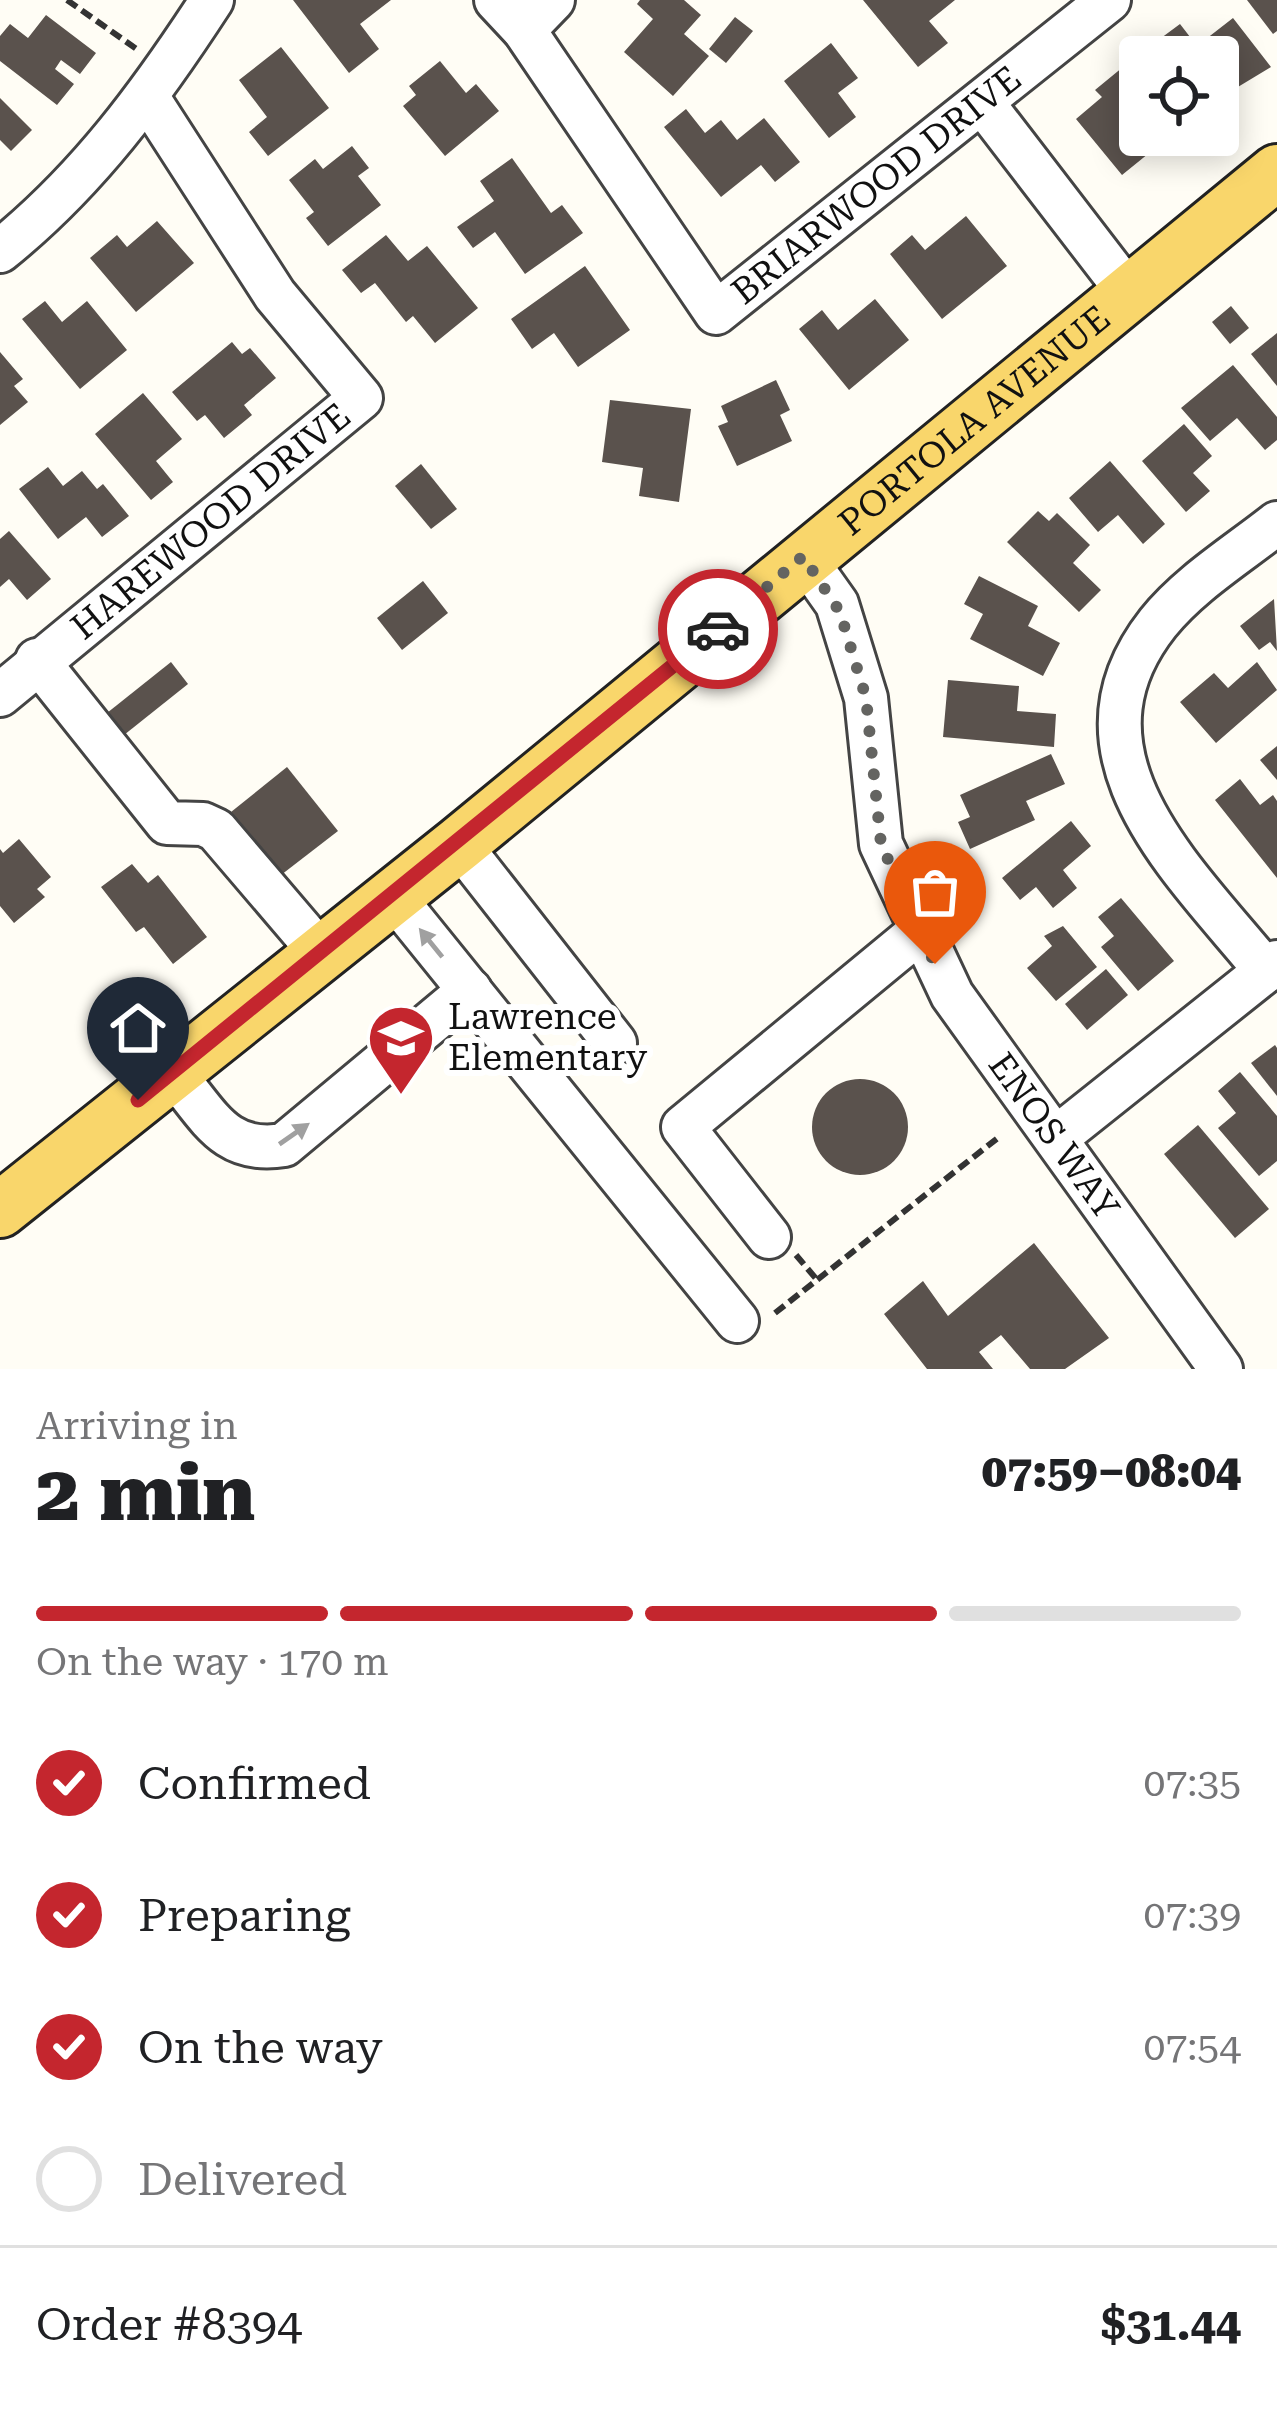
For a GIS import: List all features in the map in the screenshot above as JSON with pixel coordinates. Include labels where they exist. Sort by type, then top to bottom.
[{"type":"main road","name":"PORTOLA AVENUE","points":[[0,1210],[459,844],[803,556],[1277,172]]},
{"type":"street","points":[[0,251],[59,203],[158,83],[212,0]]},
{"type":"street","name":"BRIARWOOD DRIVE","points":[[525,10],[716,313],[1109,0]]},
{"type":"street","name":"HAREWOOD DRIVE","points":[[0,694],[361,398],[275,295],[158,83]]},
{"type":"street","points":[[982,102],[1128,292]]},
{"type":"street","points":[[1056,1138],[1272,966],[1143,819],[1122,755],[1120,718],[1127,681],[1159,621],[1277,523]]},
{"type":"street","name":"ENOS WAY","points":[[803,556],[840,612],[866,698],[881,844],[918,933],[952,995],[1221,1369]]},
{"type":"street","points":[[37,660],[167,823],[203,824],[216,830],[321,953]]},
{"type":"street","points":[[459,844],[616,1042]]},
{"type":"street","points":[[393,896],[756,1317]]},
{"type":"street","points":[[769,1237],[683,1127],[918,933]]},
{"type":"street","points":[[172,1072],[232,1142],[252,1150],[284,1145],[470,990]]},
{"type":"path","points":[[67,0],[158,83]]},
{"type":"path","points":[[756,1317],[1000,1137]]},
{"type":"building","points":[[293,0],[391,0],[360,24],[379,49],[349,73]]},
{"type":"building","points":[[640,0],[684,0],[701,15],[684,34],[709,56],[673,96],[624,52],[653,19],[637,4]]},
{"type":"building","points":[[863,0],[955,0],[929,21],[948,43],[918,67]]},
{"type":"building","points":[[1247,0],[1277,0],[1277,31],[1273,34]]},
{"type":"building","points":[[46,15],[96,53],[80,74],[61,60],[55,69],[74,84],[57,105],[0,61],[0,36],[10,24],[28,38]]},
{"type":"building","points":[[735,17],[753,31],[726,63],[709,49]]},
{"type":"building","points":[[1233,18],[1271,67],[1239,86],[1239,36],[1210,36]]},
{"type":"building","points":[[1180,24],[1189,36],[1164,36]]},
{"type":"building","points":[[831,43],[858,78],[838,93],[856,117],[829,138],[784,81]]},
{"type":"building","points":[[281,47],[329,108],[268,156],[249,132],[267,117],[239,80]]},
{"type":"building","points":[[440,61],[466,93],[476,84],[499,111],[445,156],[403,106],[416,95],[409,86]]},
{"type":"building","points":[[1119,70],[1119,156],[1145,156],[1122,175],[1076,119],[1102,97],[1095,90]]},
{"type":"building","points":[[0,98],[32,130],[11,151],[0,140]]},
{"type":"building","points":[[686,109],[705,133],[721,120],[737,140],[764,118],[800,162],[775,182],[761,165],[721,197],[664,127]]},
{"type":"building","points":[[352,146],[369,168],[358,176],[381,205],[328,246],[306,218],[314,212],[289,180],[315,159],[323,169]]},
{"type":"building","points":[[512,158],[551,213],[562,205],[583,233],[525,274],[495,232],[473,248],[457,227],[494,201],[480,181]]},
{"type":"building","points":[[966,216],[1007,266],[942,319],[890,254],[912,235],[925,250]]},
{"type":"building","points":[[157,221],[194,263],[136,312],[90,258],[117,235],[127,247]]},
{"type":"building","points":[[386,235],[408,261],[427,246],[478,308],[435,343],[413,316],[406,322],[375,283],[361,293],[342,270]]},
{"type":"building","points":[[585,266],[630,330],[578,367],[554,333],[532,349],[511,319]]},
{"type":"building","points":[[875,299],[909,340],[849,390],[799,329],[822,310],[838,330]]},
{"type":"building","points":[[45,301],[62,322],[87,301],[127,350],[80,389],[22,319]]},
{"type":"building","points":[[1231,306],[1249,328],[1230,344],[1212,322]]},
{"type":"building","points":[[1277,333],[1277,386],[1251,354]]},
{"type":"building","points":[[232,342],[242,354],[250,348],[276,378],[244,405],[252,415],[224,438],[205,415],[197,421],[172,392]]},
{"type":"building","points":[[0,352],[23,379],[14,386],[28,402],[0,425]]},
{"type":"building","points":[[1233,365],[1277,417],[1277,440],[1265,450],[1237,418],[1210,441],[1181,408]]},
{"type":"building","points":[[776,380],[790,410],[780,415],[792,441],[737,466],[718,426],[728,422],[721,406]]},
{"type":"building","points":[[143,393],[182,439],[156,461],[173,482],[151,500],[95,434]]},
{"type":"building","points":[[610,400],[691,409],[679,502],[639,496],[643,468],[602,462]]},
{"type":"building","points":[[1184,424],[1212,456],[1193,473],[1210,491],[1186,512],[1142,461]]},
{"type":"building","points":[[1110,461],[1165,524],[1143,544],[1118,515],[1098,532],[1069,498]]},
{"type":"building","points":[[421,464],[457,509],[431,529],[395,486]]},
{"type":"building","points":[[48,467],[63,486],[82,471],[97,489],[103,484],[129,516],[102,537],[86,517],[58,539],[19,489]]},
{"type":"building","points":[[1038,511],[1049,521],[1057,513],[1090,545],[1073,563],[1101,590],[1079,612],[1007,542]]},
{"type":"building","points":[[9,531],[51,579],[27,600],[9,579],[0,587],[0,539]]},
{"type":"building","points":[[979,576],[1038,606],[1028,626],[1060,643],[1043,676],[970,639],[983,614],[964,604]]},
{"type":"building","points":[[423,581],[448,613],[402,650],[377,618]]},
{"type":"building","points":[[1274,599],[1277,651],[1270,642],[1259,650],[1240,626]]},
{"type":"building","points":[[171,662],[188,684],[124,735],[107,713]]},
{"type":"building","points":[[1257,662],[1277,690],[1216,743],[1180,702],[1214,673],[1228,688]]},
{"type":"building","points":[[948,680],[1019,686],[1017,711],[1056,714],[1054,747],[943,737]]},
{"type":"building","points":[[1277,746],[1277,780],[1260,760]]},
{"type":"building","points":[[1051,754],[1065,784],[1026,801],[1035,820],[970,849],[958,822],[970,817],[960,795]]},
{"type":"building","points":[[287,767],[338,831],[281,875],[231,812]]},
{"type":"building","points":[[1240,779],[1260,805],[1273,795],[1277,801],[1277,878],[1215,800]]},
{"type":"building","points":[[1071,821],[1091,846],[1063,870],[1077,888],[1053,908],[1036,887],[1020,900],[1002,878]]},
{"type":"building","points":[[19,839],[51,877],[37,889],[45,897],[14,923],[0,906],[0,849],[3,853]]},
{"type":"building","points":[[132,864],[148,883],[158,875],[207,937],[173,964],[144,927],[136,932],[101,887]]},
{"type":"building","points":[[1121,898],[1174,961],[1138,991],[1101,947],[1114,936],[1098,917]]},
{"type":"building","points":[[1063,926],[1097,967],[1056,1001],[1027,968],[1052,946],[1044,936]]},
{"type":"building","points":[[1106,969],[1128,995],[1087,1030],[1065,1004]]},
{"type":"building","points":[[1277,1048],[1277,1096],[1251,1063]]},
{"type":"building","points":[[1240,1072],[1277,1116],[1277,1161],[1259,1176],[1218,1128],[1236,1113],[1218,1091]]},
{"type":"building","points":[[860,1079],[894,1093],[908,1127],[894,1161],[860,1175],[826,1161],[812,1127],[826,1093]]},
{"type":"building","points":[[1198,1125],[1269,1209],[1235,1238],[1164,1154]]},
{"type":"building","points":[[1034,1243],[1109,1338],[1065,1369],[1030,1369],[1001,1335],[979,1352],[993,1369],[927,1369],[884,1314],[923,1281],[948,1316]]},
{"type":"way so far","points":[[718,629],[803,556],[838,604],[866,698],[881,844],[935,964]]},
{"type":"place","name":"Lawrence Elementary","points":[[401,1097]]},
{"type":"route","points":[[138,1100],[459,844],[718,629]]}]
